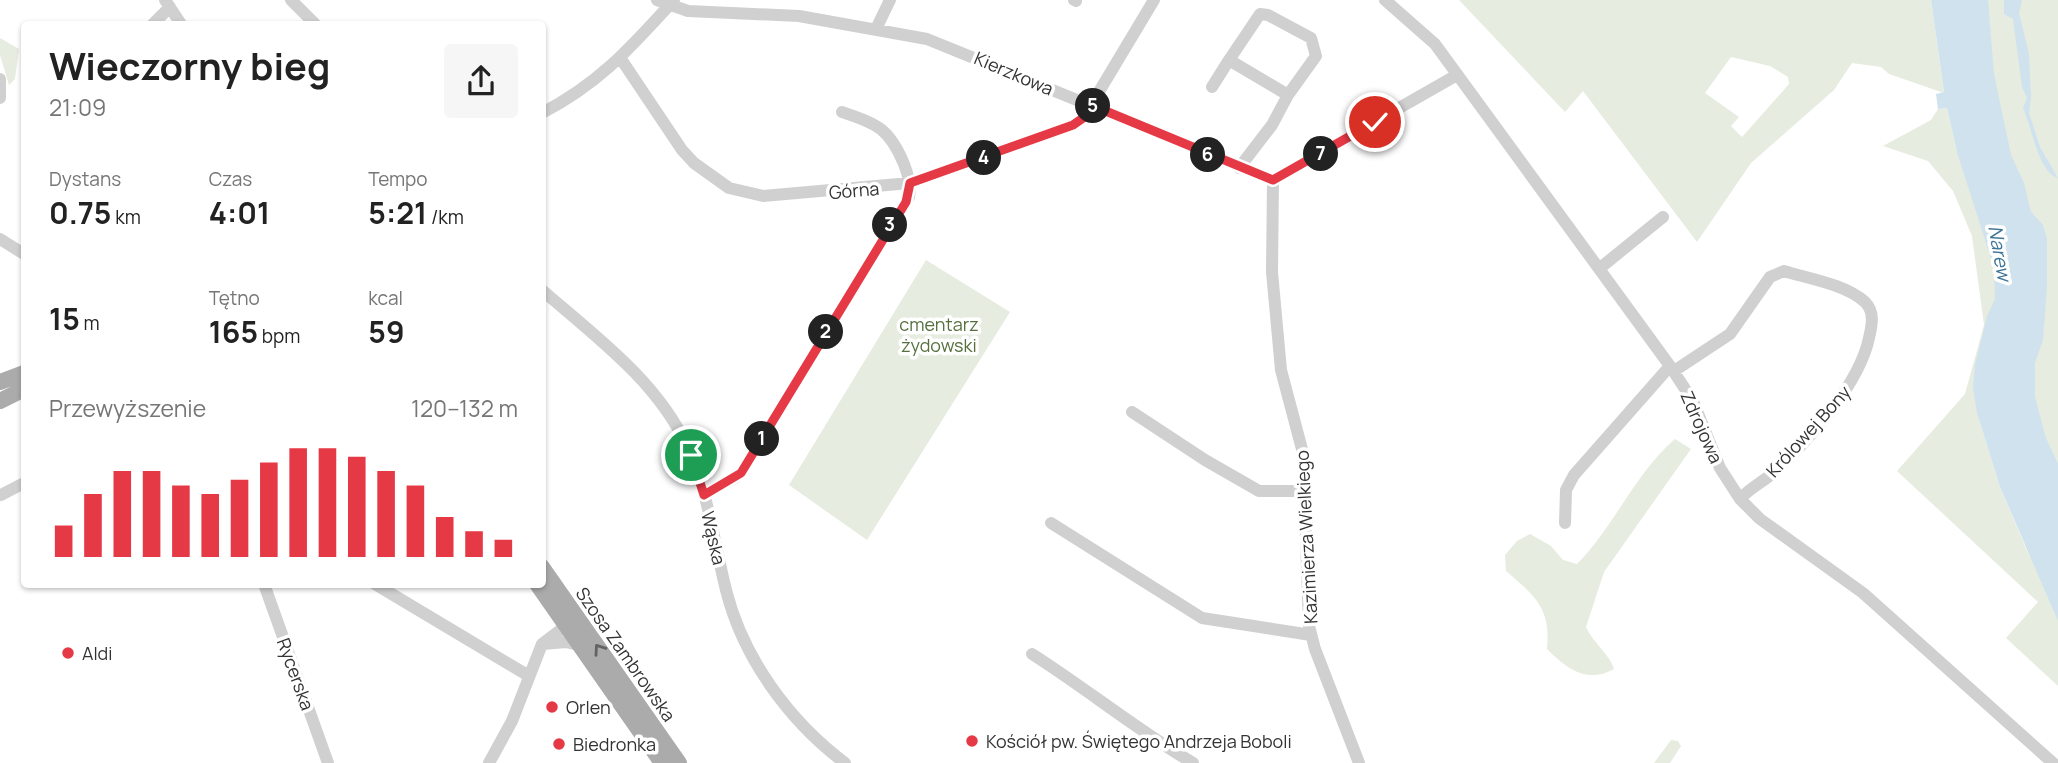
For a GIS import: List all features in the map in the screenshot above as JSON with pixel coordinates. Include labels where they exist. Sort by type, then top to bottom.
[{"type":"main road","points":[[0,382],[21,374]]},
{"type":"main road","points":[[0,401],[21,391]]},
{"type":"main road","name":"Szosa Zambrowska","points":[[546,575],[571,622],[630,706],[662,763]]},
{"type":"main road","name":"Szosa Zambrowska","points":[[540,588],[552,608],[571,622],[578,645],[679,763]]},
{"type":"street","points":[[291,0],[312,21]]},
{"type":"street","points":[[876,29],[890,0]]},
{"type":"street","name":"Górna","points":[[621,59],[682,150],[707,174],[729,187],[752,194],[778,196],[910,183],[1073,125],[1083,118],[1154,0]]},
{"type":"street","name":"Zdrojowa","points":[[1385,0],[1425,33],[1672,369],[1693,401],[1726,480],[1740,499],[1760,519],[1863,593],[2053,763]]},
{"type":"street","points":[[546,111],[576,94],[621,59],[667,2]]},
{"type":"street","name":"Kierzkowa","points":[[667,2],[710,13],[792,15],[876,29],[942,44],[1273,180]]},
{"type":"street","points":[[155,21],[168,3],[179,21]]},
{"type":"street","points":[[1212,87],[1260,14],[1268,15],[1311,38],[1315,59],[1288,95],[1272,125],[1239,168]]},
{"type":"street","points":[[1229,61],[1288,95]]},
{"type":"street","points":[[1273,180],[1457,75]]},
{"type":"street","points":[[0,79],[0,99]]},
{"type":"street","points":[[704,495],[735,478],[744,468],[906,202],[910,183],[890,135],[874,124],[842,113]]},
{"type":"street","name":"Kazimierza Wielkiego","points":[[1273,180],[1270,243],[1281,370],[1301,435],[1311,635],[1359,763]]},
{"type":"street","points":[[1600,268],[1663,218]]},
{"type":"street","points":[[0,239],[21,247]]},
{"type":"street","points":[[1770,267],[1784,271]]},
{"type":"street","points":[[1565,523],[1566,490],[1574,475],[1672,369],[1730,334],[1770,278],[1784,271]]},
{"type":"street","name":"Królowej Bony","points":[[1740,499],[1781,465],[1850,386],[1863,363],[1871,328],[1872,314],[1864,302],[1838,288],[1784,271]]},
{"type":"street","name":"Wąska","points":[[546,293],[609,348],[659,402],[686,444],[704,495],[731,606],[751,653],[791,711],[816,739],[845,763]]},
{"type":"street","points":[[1132,412],[1205,460],[1259,491],[1305,491]]},
{"type":"street","points":[[1,495],[21,485]]},
{"type":"street","points":[[1051,523],[1202,618],[1311,635]]},
{"type":"street","name":"Rycerska","points":[[265,588],[328,763]]},
{"type":"street","points":[[382,588],[529,676]]},
{"type":"street","points":[[489,763],[512,721],[546,640],[552,608]]},
{"type":"street","points":[[546,640],[571,622]]},
{"type":"street","points":[[546,640],[578,645]]},
{"type":"street","points":[[1032,654],[1082,686],[1135,727],[1193,763]]},
{"type":"green space","points":[[1459,0],[1931,0],[1944,93],[1889,74],[1881,67],[1852,63],[1834,90],[1751,163],[1697,242],[1583,91],[1565,112]],"holes":[[[1731,57],[1770,66],[1788,77],[1789,84],[1742,137],[1731,126],[1739,117],[1705,93]]]},
{"type":"green space","points":[[1945,0],[2058,0],[2058,686],[2006,638],[2038,602],[1897,471],[1965,394],[1984,325],[1972,236],[1953,191],[1928,161],[1883,146],[1931,120],[1938,109],[1947,108],[1957,152]],"holes":[[[1977,413],[2031,560],[2000,487]]]},
{"type":"green space","points":[[0,38],[19,49],[15,79],[9,85],[0,55]]},
{"type":"green space","name":"cmentarz żydowski","points":[[926,260],[1010,312],[867,540],[789,485]]},
{"type":"green space","points":[[1675,439],[1691,449],[1604,572],[1586,627],[1614,669],[1595,675],[1578,672],[1562,663],[1547,649],[1546,623],[1539,604],[1506,571],[1505,555],[1517,541],[1530,534],[1551,546],[1563,560],[1577,564],[1602,534],[1648,468]]},
{"type":"green space","points":[[1671,740],[1678,741],[1681,746],[1670,763],[1654,763]]},
{"type":"water","name":"Narew","points":[[1931,0],[1988,0],[1994,74],[2011,155],[2024,183],[2031,212],[2043,225],[2047,239],[2043,340],[2035,363],[2035,397],[2046,438],[2058,464],[2058,621],[2000,487],[1977,413],[1973,388],[1975,365],[1987,316],[1995,299],[1994,268],[1957,152],[1947,108],[1938,109],[1936,94],[1944,92]]},
{"type":"water","points":[[2004,0],[2022,0],[2019,13],[2029,54],[2029,113],[2040,147],[2058,178],[2045,167],[2023,108],[2027,98],[2022,87],[2013,19],[2004,14]]},
{"type":"place","name":"Aldi","points":[[68,653]]},
{"type":"place","name":"Orlen","points":[[552,707]]},
{"type":"place","name":"Kościół pw. Świętego Andrzeja Boboli","points":[[972,741]]},
{"type":"place","name":"Biedronka","points":[[559,744]]},
{"type":"route","points":[[691,455],[704,495],[741,473],[906,202],[910,183],[1073,125],[1083,118],[1091,105],[1273,180],[1375,122]]}]
